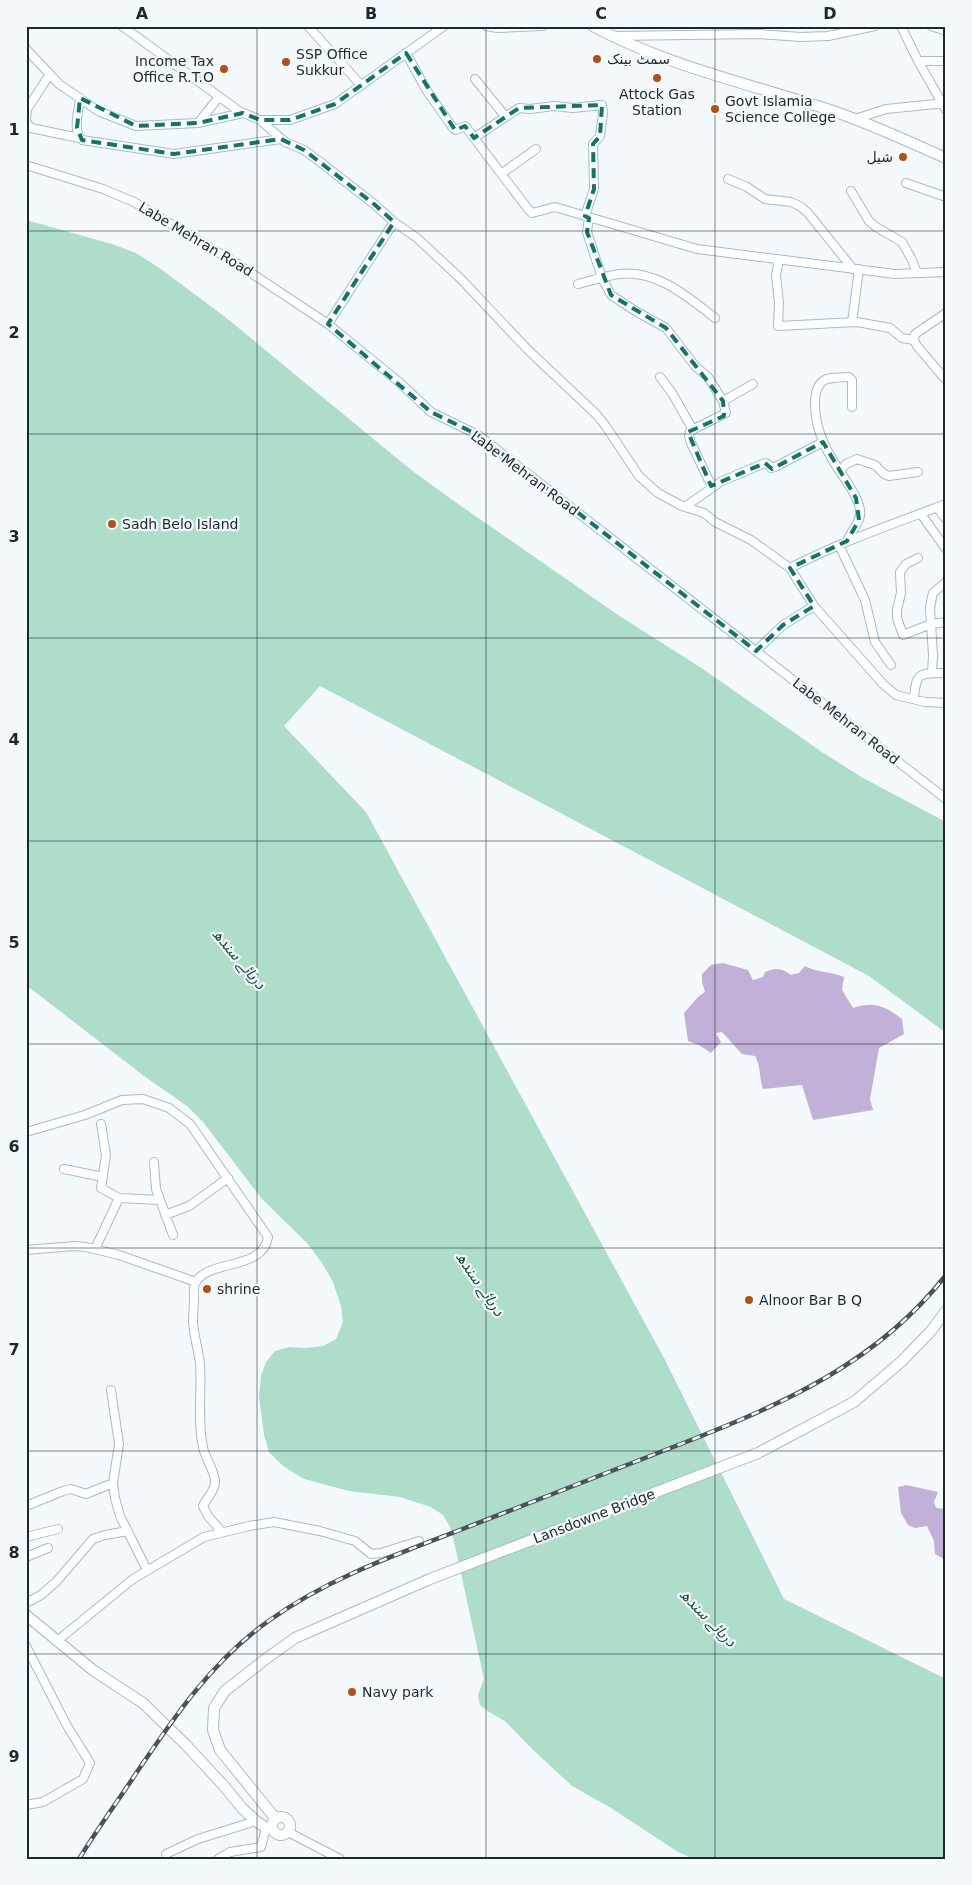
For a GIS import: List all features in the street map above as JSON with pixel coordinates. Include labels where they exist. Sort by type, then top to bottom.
[{"type":"main road","points":[[593,26],[611,36],[701,71],[855,119],[946,158]]},
{"type":"main road","name":"Lansdowne Bridge","points":[[271,1824],[220,1750],[213,1730],[214,1708],[225,1690],[296,1638],[430,1579],[758,1453],[854,1402],[902,1361],[931,1331],[946,1311]]},
{"type":"main road","points":[[26,1615],[94,1671],[154,1713],[224,1786],[242,1808],[256,1821],[271,1824]]},
{"type":"main road","points":[[279,1817],[286,1818],[290,1825],[288,1832],[280,1836],[274,1833],[271,1824],[279,1817]]},
{"type":"street","points":[[122,26],[219,97],[243,113],[260,120],[281,139],[304,150],[374,204],[394,222],[417,238],[461,279],[528,350],[596,414],[638,476],[658,493],[682,506],[704,513],[715,522],[751,540],[790,568],[814,606],[883,684],[896,695],[946,703]]},
{"type":"street","points":[[308,26],[360,84]]},
{"type":"street","points":[[260,120],[290,120],[335,104],[360,84],[444,26]]},
{"type":"street","points":[[486,26],[498,28],[543,26]]},
{"type":"street","points":[[611,36],[760,34],[801,38],[828,36],[875,26]]},
{"type":"street","points":[[855,119],[886,109],[945,105],[918,61],[902,26]]},
{"type":"street","points":[[931,26],[946,31]]},
{"type":"street","points":[[26,49],[59,84],[98,111],[136,126],[198,123],[243,113]]},
{"type":"street","points":[[406,53],[427,91],[453,128],[456,130],[465,126],[532,213],[555,207],[697,249],[895,274],[946,272]]},
{"type":"street","points":[[918,61],[946,61]]},
{"type":"street","points":[[50,74],[27,109],[26,120],[30,128],[120,147],[155,150],[174,154],[281,139]]},
{"type":"street","points":[[475,79],[505,116]]},
{"type":"street","points":[[198,123],[219,97]]},
{"type":"street","points":[[79,138],[76,128],[80,98]]},
{"type":"street","points":[[474,138],[519,108],[530,109],[554,106],[573,108],[602,105],[603,113],[600,136],[593,144],[594,189],[587,217],[587,232],[602,278],[611,295],[666,328],[695,366],[708,377],[723,401],[726,413],[693,430],[689,436],[690,443],[712,487]]},
{"type":"street","points":[[501,174],[536,149]]},
{"type":"street","name":"Labe Mehran Road","points":[[26,165],[103,189],[134,202],[236,262],[328,324],[431,412],[478,435],[946,799]]},
{"type":"street","points":[[728,179],[770,200],[791,202],[800,206],[808,213],[856,269],[852,322]]},
{"type":"street","points":[[906,183],[946,197]]},
{"type":"street","points":[[851,190],[869,221],[902,242],[917,273]]},
{"type":"street","points":[[328,324],[394,222]]},
{"type":"street","points":[[779,260],[776,275],[779,309],[778,326],[852,322],[874,324],[890,328],[902,338],[914,340]]},
{"type":"street","points":[[578,284],[620,274],[630,274],[656,280],[675,288],[715,318]]},
{"type":"street","points":[[946,313],[915,334],[914,340],[946,380]]},
{"type":"street","points":[[660,377],[672,393],[693,430]]},
{"type":"street","points":[[847,541],[859,520],[860,510],[853,491],[823,442],[816,424],[817,387],[822,381],[829,378],[849,377],[852,380],[852,407]]},
{"type":"street","points":[[723,401],[753,384]]},
{"type":"street","points":[[686,506],[728,478],[765,463],[771,468],[775,467],[823,442]]},
{"type":"street","points":[[840,471],[846,464],[857,459],[875,465],[884,474],[889,476],[918,472]]},
{"type":"street","points":[[790,568],[847,541],[946,504]]},
{"type":"street","points":[[937,508],[946,519]]},
{"type":"street","points":[[921,514],[946,549]]},
{"type":"street","points":[[839,545],[865,600],[875,642],[891,665]]},
{"type":"street","points":[[918,558],[906,564],[900,572],[901,593],[896,610],[903,636],[931,624],[946,622]]},
{"type":"street","points":[[932,673],[933,655],[930,608],[933,593],[946,582]]},
{"type":"street","points":[[756,651],[783,625],[814,606]]},
{"type":"street","points":[[914,699],[915,682],[918,677],[923,674],[946,673]]},
{"type":"street","points":[[26,1132],[85,1115],[122,1100],[143,1099],[169,1108],[190,1124],[268,1237],[268,1242],[260,1252],[251,1258],[237,1265],[212,1270],[203,1274],[194,1284],[193,1322],[200,1365],[200,1427],[203,1449],[215,1481],[213,1489],[203,1506],[208,1516],[222,1532]]},
{"type":"street","points":[[101,1124],[106,1155],[101,1188],[119,1198],[159,1200]]},
{"type":"street","points":[[154,1162],[155,1183],[159,1200],[173,1235]]},
{"type":"street","points":[[64,1169],[103,1177]]},
{"type":"street","points":[[165,1215],[189,1206],[228,1178]]},
{"type":"street","points":[[95,1249],[119,1198]]},
{"type":"street","points":[[26,1250],[74,1246],[95,1249],[119,1255],[196,1282]]},
{"type":"street","points":[[112,1390],[119,1444],[113,1483],[120,1516],[147,1570]]},
{"type":"street","points":[[26,1506],[70,1489],[86,1494],[113,1483]]},
{"type":"street","points":[[57,1641],[133,1579],[204,1537],[222,1532],[274,1522],[320,1531],[354,1541],[369,1552],[376,1554],[419,1541]]},
{"type":"street","points":[[26,1537],[58,1529]]},
{"type":"street","points":[[26,1603],[41,1595],[56,1582],[93,1539],[128,1531]]},
{"type":"street","points":[[26,1557],[48,1548]]},
{"type":"street","points":[[26,1646],[28,1656],[90,1763],[83,1779],[43,1802],[26,1805]]},
{"type":"street","points":[[166,1854],[198,1839],[256,1821]]},
{"type":"street","points":[[218,1859],[230,1852],[261,1847],[271,1824]]},
{"type":"street","points":[[288,1832],[340,1859]]},
{"type":"highlighted area","points":[[406,53],[455,130],[465,126],[474,138],[519,108],[602,105],[600,136],[593,144],[594,189],[585,216],[589,218],[587,232],[611,295],[666,328],[723,401],[724,416],[688,432],[711,486],[765,463],[772,469],[823,442],[856,498],[859,520],[847,541],[790,568],[814,606],[783,625],[756,651],[478,435],[431,412],[328,324],[394,222],[374,204],[304,150],[281,139],[174,154],[82,140],[77,128],[80,98],[136,126],[198,123],[243,113],[260,120],[290,120],[335,104]]},
{"type":"shaded area","points":[[722,963],[748,970],[753,980],[763,977],[765,972],[772,969],[782,970],[791,975],[799,973],[805,966],[814,970],[839,975],[844,977],[842,990],[853,1008],[867,1005],[879,1006],[902,1019],[904,1034],[879,1048],[870,1099],[873,1110],[813,1120],[802,1085],[763,1089],[755,1056],[742,1054],[722,1032],[716,1033],[721,1042],[711,1053],[699,1045],[688,1041],[684,1013],[705,992],[702,974],[711,965]]},
{"type":"shaded area","points":[[906,1485],[938,1492],[934,1502],[936,1508],[946,1509],[946,1560],[935,1554],[934,1541],[927,1526],[915,1528],[908,1525],[901,1513],[898,1487]]},
{"type":"water","name":"دریائے سندھ","points":[[26,220],[112,244],[136,253],[158,267],[224,316],[410,469],[451,499],[618,615],[700,667],[822,752],[863,778],[946,822],[946,1033],[869,976],[320,686],[284,726],[366,812],[664,1358],[784,1599],[946,1679],[946,1859],[694,1859],[678,1852],[611,1808],[572,1786],[505,1721],[480,1705],[478,1695],[484,1679],[455,1546],[450,1527],[443,1515],[431,1507],[400,1497],[349,1491],[304,1479],[283,1466],[269,1452],[264,1435],[259,1396],[261,1376],[266,1362],[275,1351],[289,1347],[323,1346],[336,1339],[343,1322],[341,1306],[333,1282],[307,1243],[262,1199],[203,1122],[187,1106],[144,1076],[26,985]]},
{"type":"railway","points":[[79,1859],[163,1734],[194,1692],[211,1672],[249,1636],[292,1605],[362,1569],[686,1442],[759,1412],[794,1395],[860,1356],[891,1332],[919,1306],[946,1275]]},
{"type":"place","name":"سمٹ بینک","points":[[597,59]]},
{"type":"place","name":"SSP Office Sukkur","points":[[286,62]]},
{"type":"place","name":"Income Tax Office R.T.O","points":[[224,69]]},
{"type":"place","name":"Attock Gas Station","points":[[657,78]]},
{"type":"place","name":"Govt Islamia Science College","points":[[715,109]]},
{"type":"place","name":"شیل","points":[[903,157]]},
{"type":"place","name":"Sadh Belo Island","points":[[112,524]]},
{"type":"place","name":"shrine","points":[[207,1289]]},
{"type":"place","name":"Alnoor Bar B Q","points":[[749,1300]]},
{"type":"place","name":"Navy park","points":[[352,1692]]}]
